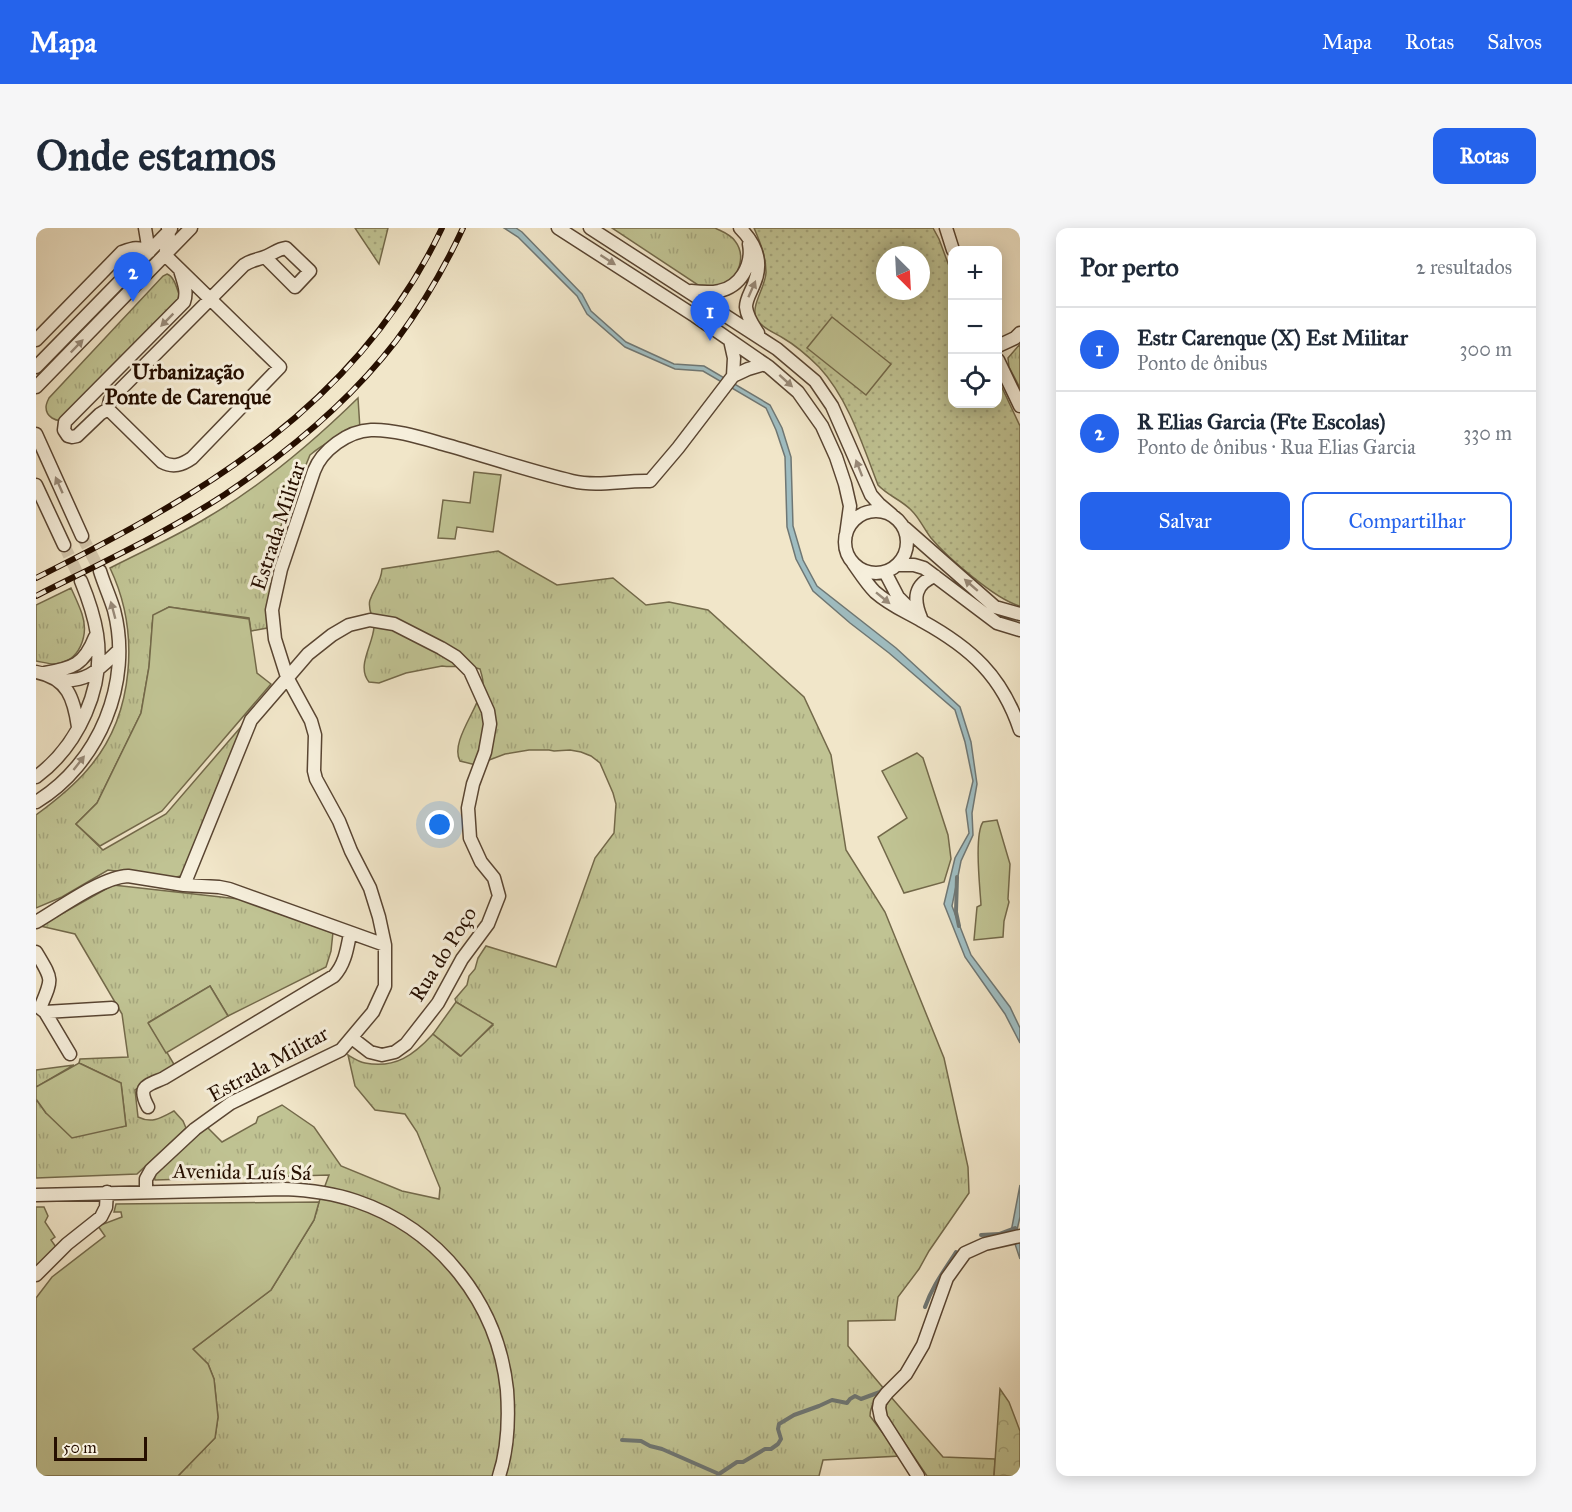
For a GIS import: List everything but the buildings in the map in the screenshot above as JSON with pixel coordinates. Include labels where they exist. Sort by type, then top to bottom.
[{"type":"street","points":[[145,228],[149,252]]},
{"type":"street","points":[[155,228],[169,229]]},
{"type":"street","points":[[36,387],[191,228]]},
{"type":"street","points":[[558,228],[730,340],[765,364],[798,392],[829,439],[849,495],[850,506],[845,545],[853,563],[873,590],[894,607],[960,644],[980,661],[1000,686],[1020,730]]},
{"type":"street","points":[[590,228],[763,339],[794,363],[814,381],[832,406],[865,484],[879,504],[995,607],[1020,614]]},
{"type":"street","points":[[946,228],[953,246]]},
{"type":"street","points":[[36,367],[169,229]]},
{"type":"street","points":[[165,255],[169,229]]},
{"type":"street","points":[[687,290],[718,292],[736,283],[748,265],[750,249],[744,232]]},
{"type":"street","points":[[744,232],[754,245],[759,266],[757,278],[746,304],[752,323],[763,339]]},
{"type":"street","points":[[36,340],[122,252],[140,248],[149,252]]},
{"type":"street","points":[[108,409],[162,462],[167,465],[180,465],[192,458],[280,367],[165,255]]},
{"type":"street","points":[[180,270],[186,290],[184,302],[65,422],[66,433],[72,437],[76,436],[108,409],[110,400],[209,298],[244,265],[255,258],[265,257]]},
{"type":"street","points":[[1002,344],[1020,333]]},
{"type":"street","points":[[730,340],[734,358],[733,376],[765,364]]},
{"type":"street","points":[[1002,368],[1020,406]]},
{"type":"street","name":"Estrada Militar","points":[[146,1191],[146,1179],[151,1170],[195,1129],[231,1103],[341,1050],[374,1012],[385,986],[385,945],[370,888],[339,821],[316,779],[314,771],[315,735],[311,721],[287,676],[275,639],[272,610],[281,569],[316,465],[325,453],[347,436],[369,430],[381,430],[423,438],[574,482],[601,484],[650,481],[733,376]]},
{"type":"street","points":[[36,434],[82,536]]},
{"type":"street","points":[[36,485],[63,545]]},
{"type":"street","points":[[846,535],[850,526],[864,513],[873,511],[892,515]]},
{"type":"street","points":[[853,563],[860,569],[877,573],[885,572],[898,565],[907,548],[908,538],[905,528]]},
{"type":"street","points":[[898,565],[914,565],[924,568],[997,623],[1020,630]]},
{"type":"street","points":[[36,802],[70,774],[93,744],[107,717],[114,692],[119,650],[114,611],[99,572]]},
{"type":"street","points":[[885,572],[898,597],[922,621]]},
{"type":"street","points":[[922,621],[915,596],[926,579],[935,576]]},
{"type":"street","points":[[36,777],[60,755],[78,728],[89,705],[97,671],[97,633],[92,608],[81,580]]},
{"type":"street","name":"Rua do Poço","points":[[184,885],[252,720],[308,654],[332,634],[349,625],[370,620],[394,624],[456,657],[470,672],[488,711],[490,724],[468,808],[470,838],[481,862],[494,878],[498,896],[488,924],[462,959],[438,1003],[406,1044],[395,1052],[382,1055],[370,1052],[351,1038]]},
{"type":"street","points":[[40,672],[66,669],[74,665],[90,649],[97,633]]},
{"type":"street","points":[[40,672],[58,680],[77,681],[97,671],[119,650]]},
{"type":"street","points":[[58,680],[70,694],[75,705],[78,728]]},
{"type":"street","points":[[36,922],[100,884],[119,877],[142,877],[184,885],[229,889],[385,945]]},
{"type":"street","points":[[148,1107],[142,1097],[147,1085],[164,1078],[334,976],[345,959],[350,934]]},
{"type":"street","points":[[36,952],[51,979],[40,1009]]},
{"type":"street","points":[[40,1009],[112,1008]]},
{"type":"street","points":[[40,1009],[70,1054]]},
{"type":"street","name":"Avenida Luís Sá","points":[[36,1194],[306,1190],[361,1203],[389,1215],[427,1239],[450,1261],[468,1284],[490,1323],[499,1347],[505,1374],[508,1407],[505,1448],[499,1476]]},
{"type":"street","points":[[36,1275],[67,1244],[101,1218],[106,1207],[107,1192]]},
{"type":"street","points":[[918,1476],[881,1418],[880,1402],[906,1374],[923,1345],[947,1278],[965,1253],[985,1244],[1020,1236]]},
{"type":"green space","points":[[355,228],[388,228],[379,264]]},
{"type":"green space","points":[[612,228],[715,228],[735,241],[740,253],[739,266],[733,278],[722,285],[698,285]]},
{"type":"green space","points":[[754,228],[933,228],[948,263],[948,408],[1002,408],[1002,388],[1020,426],[1020,606],[998,596],[948,556],[931,538],[912,511],[878,485],[854,423],[829,379],[802,351],[759,323],[755,309],[766,272],[764,255]]},
{"type":"green space","points":[[167,274],[174,281],[180,297],[64,420],[52,418],[46,411],[49,398]]},
{"type":"green space","points":[[832,317],[891,364],[866,395],[807,348]]},
{"type":"green space","points":[[1020,344],[1020,388],[1009,367],[1008,358]]},
{"type":"green space","points":[[358,398],[360,429],[327,443],[310,455],[278,533],[270,575],[274,580],[267,628],[251,631],[249,618],[169,607],[153,616],[149,667],[141,713],[97,803],[76,824],[103,850],[166,814],[246,721],[181,876],[171,878],[108,870],[62,897],[36,908],[36,815],[64,793],[88,769],[104,747],[124,698],[129,645],[120,593],[110,568],[196,524],[249,491],[305,447]]},
{"type":"green space","points":[[474,472],[501,475],[493,532],[457,527],[455,539],[438,538],[443,500],[470,503]]},
{"type":"green space","points":[[498,551],[557,585],[613,578],[646,605],[669,602],[708,610],[804,697],[831,755],[846,850],[885,912],[944,1058],[968,1167],[969,1193],[898,1297],[895,1320],[848,1321],[848,1346],[885,1390],[873,1405],[870,1416],[900,1456],[823,1460],[819,1476],[178,1476],[215,1438],[218,1417],[214,1379],[208,1364],[192,1350],[271,1290],[314,1220],[329,1175],[155,1180],[154,1174],[206,1126],[222,1142],[256,1123],[258,1117],[282,1105],[314,1127],[341,1166],[402,1191],[439,1199],[440,1188],[417,1132],[405,1114],[375,1110],[355,1086],[348,1055],[365,1063],[395,1062],[411,1054],[433,1034],[460,1056],[493,1025],[456,1002],[455,999],[467,985],[469,976],[486,946],[556,967],[595,858],[614,833],[616,804],[613,793],[600,763],[591,756],[570,750],[529,750],[505,754],[476,765],[460,761],[458,753],[462,733],[481,692],[483,681],[480,669],[442,666],[406,673],[379,683],[369,682],[365,676],[365,662],[374,627],[369,603],[382,569]]},
{"type":"green space","points":[[71,588],[84,622],[83,639],[80,646],[71,658],[64,662],[53,664],[36,661],[36,605]]},
{"type":"green space","points":[[169,607],[249,619],[257,673],[271,684],[162,811],[100,846],[76,824],[97,803],[141,713],[149,667],[153,615]]},
{"type":"green space","points":[[917,753],[923,758],[948,835],[951,859],[944,882],[904,893],[878,837],[907,818],[882,771]]},
{"type":"green space","points":[[997,820],[1010,864],[1009,902],[1003,937],[974,940],[977,907],[981,905],[978,862],[980,829],[983,822]]},
{"type":"green space","points":[[113,885],[239,899],[333,932],[331,951],[326,967],[228,1016],[210,986],[149,1022],[175,1066],[135,1090],[138,1117],[152,1120],[174,1111],[186,1128],[137,1174],[36,1178],[36,1099],[46,1113],[99,1131],[126,1126],[121,1083],[79,1063],[80,1059],[128,1057],[122,1014],[75,934],[40,926]]},
{"type":"green space","points":[[210,986],[228,1016],[166,1053],[148,1023]]},
{"type":"green space","points":[[456,1002],[493,1024],[461,1056],[433,1034]]},
{"type":"green space","points":[[79,1063],[121,1083],[126,1126],[72,1138],[46,1113],[36,1099],[36,1087]]},
{"type":"green space","points":[[74,1065],[36,1087],[36,1070]]},
{"type":"green space","points":[[319,1202],[314,1220],[271,1290],[193,1349],[208,1364],[214,1379],[218,1417],[215,1438],[178,1476],[36,1476],[36,1298],[52,1277],[105,1236],[98,1226],[122,1217],[121,1212],[114,1212],[116,1204]]},
{"type":"green space","points":[[36,1207],[44,1207],[48,1216],[45,1222],[55,1237],[51,1240],[56,1247],[36,1271]]},
{"type":"green space","points":[[1000,1389],[1009,1402],[1020,1431],[1020,1476],[994,1476]]},
{"type":"green space","points":[[891,1397],[943,1457],[995,1459],[994,1476],[927,1476],[885,1414]]},
{"type":"water","points":[[504,228],[516,228],[522,232],[582,294],[591,311],[626,342],[674,364],[704,366],[770,405],[782,428],[791,457],[793,526],[803,560],[817,586],[896,648],[960,707],[971,742],[977,784],[972,813],[973,835],[961,861],[952,906],[971,955],[1010,1007],[1020,1028],[1020,1043],[1005,1014],[965,957],[944,904],[955,858],[969,833],[966,810],[973,781],[965,742],[955,710],[813,591],[796,559],[787,527],[785,457],[766,408],[703,371],[675,369],[625,347],[587,314],[577,296],[518,237]]},
{"type":"water","points":[[1020,1185],[1020,1217],[1017,1230],[1020,1241],[1020,1259],[1011,1232]]},
{"type":"waterway","points":[[957,877],[956,912],[959,926]]},
{"type":"waterway","points":[[981,1235],[999,1234],[1015,1228]]},
{"type":"waterway","points":[[925,1307],[935,1285],[956,1252]]},
{"type":"waterway","points":[[718,1476],[737,1462],[743,1462],[778,1444],[781,1439],[779,1424],[794,1415],[832,1400],[847,1403],[855,1396],[861,1399],[880,1392],[884,1388]]},
{"type":"waterway","points":[[622,1440],[641,1441],[719,1474]]},
{"type":"tunnel","points":[[82,536],[100,571]]},
{"type":"tunnel","points":[[64,545],[81,581]]},
{"type":"railway","points":[[36,578],[158,513],[216,477],[270,438],[321,394],[367,346],[407,290],[442,228]]},
{"type":"railway","points":[[36,596],[178,523],[224,495],[294,444],[358,385],[396,341],[432,286],[463,228]]},
{"type":"place","name":"R Elias Garcia (Fte Escolas)","points":[[133,302]]},
{"type":"place","name":"Estr Carenque (X) Est Militar","points":[[710,341]]},
{"type":"district","name":"Urbanização Ponte de Carenque","points":[[188,384]]}]
